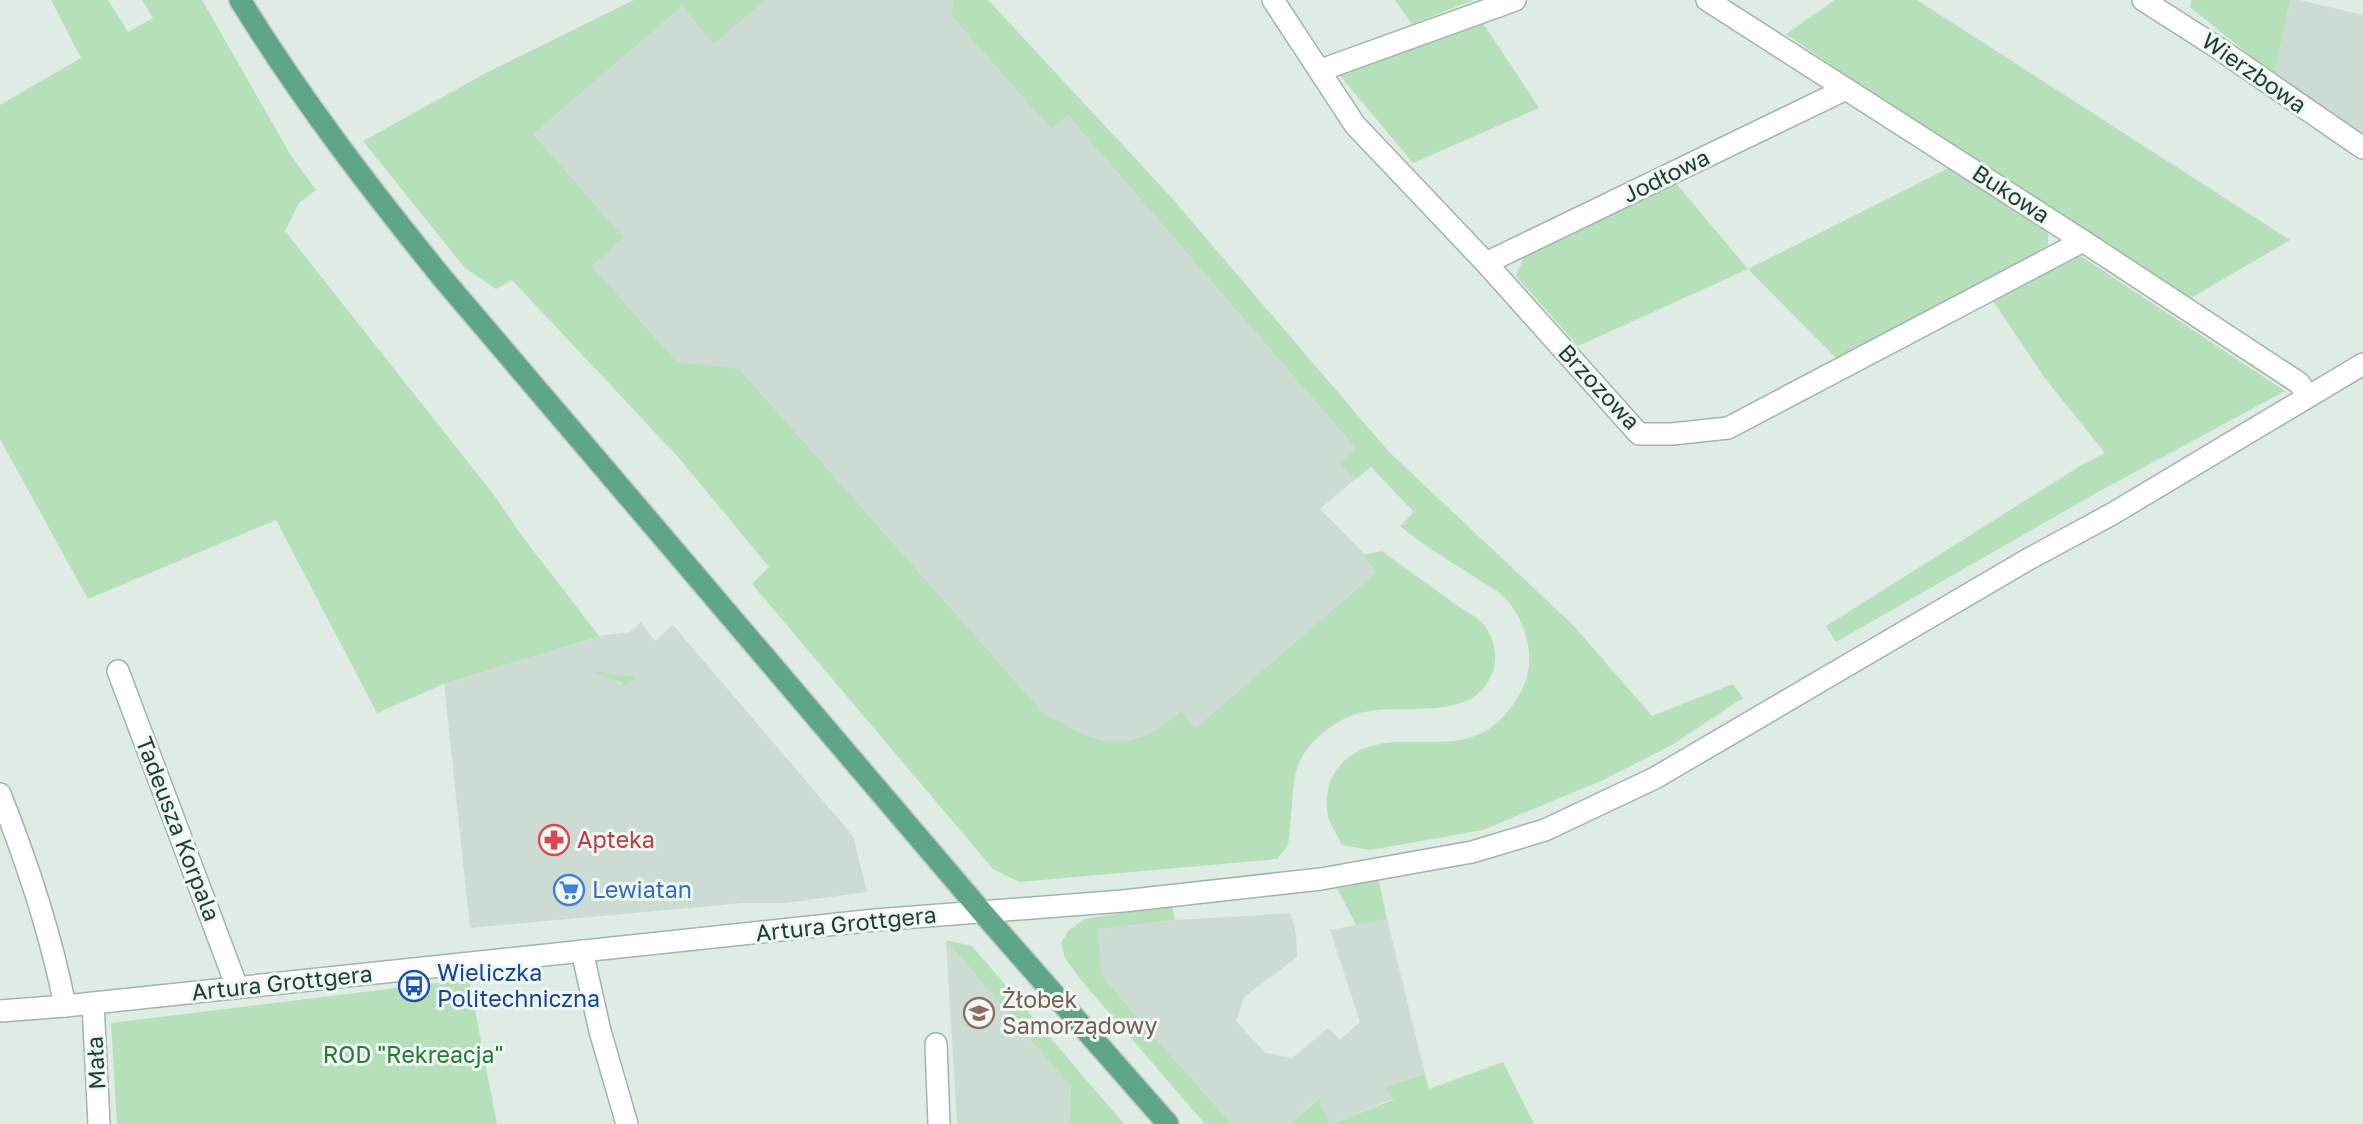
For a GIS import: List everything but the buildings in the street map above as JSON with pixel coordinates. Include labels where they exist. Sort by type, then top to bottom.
[{"type":"main road","points":[[240,0],[294,83],[376,197],[444,280],[982,912],[1168,1124]]},
{"type":"street","name":"Brzozowa","points":[[1273,0],[1355,125],[1486,264],[1639,434],[1672,434],[1728,428],[2082,241]]},
{"type":"street","points":[[1321,70],[1515,0]]},
{"type":"street","name":"Bukowa","points":[[1707,0],[2299,383],[2308,396]]},
{"type":"street","name":"Wierzbowa","points":[[2143,0],[2363,148]]},
{"type":"street","name":"Jodłowa","points":[[1486,264],[1846,89]]},
{"type":"street","name":"Artura Grottgera","points":[[0,1011],[875,920],[1123,901],[1321,878],[1472,852],[1545,830],[1676,765],[2026,560],[2112,514],[2363,364]]},
{"type":"street","name":"Tadeusza Korpala","points":[[118,671],[237,988]]},
{"type":"street","points":[[0,794],[16,835],[56,961],[65,1006]]},
{"type":"street","points":[[582,951],[600,1031],[627,1124]]},
{"type":"street","name":"Mała","points":[[93,1003],[99,1124]]},
{"type":"street","points":[[936,1044],[939,1124]]},
{"type":"shaded area","points":[[634,0],[988,0],[1169,195],[1388,451],[1320,509],[1385,575],[1180,751],[1060,749],[693,415],[428,107],[486,73]]},
{"type":"shaded area","points":[[2290,0],[2363,15],[2363,135],[2274,75]]},
{"type":"shaded area","points":[[641,622],[655,641],[673,625],[853,836],[867,892],[786,903],[743,903],[470,928],[444,684],[599,636],[630,632]]},
{"type":"shaded area","points":[[1291,913],[1297,957],[1244,997],[1236,1021],[1265,1053],[1292,1058],[1328,1028],[1340,1040],[1360,1022],[1330,930],[1387,919],[1425,1074],[1386,1087],[1393,1099],[1331,1124],[1317,1099],[1290,1124],[1232,1124],[1101,974],[1099,929],[1175,920]]},
{"type":"shaded area","name":"Żłobek Samorządowy","points":[[946,940],[1071,1087],[1069,1124],[957,1124]]},
{"type":"green space","points":[[51,0],[108,0],[128,32],[153,18],[142,0],[202,0],[290,154],[316,190],[299,203],[285,231],[494,495],[599,636],[444,684],[377,713],[276,520],[88,599],[0,439],[0,105],[81,58]]},
{"type":"green space","points":[[634,0],[765,0],[714,44],[682,6],[533,134],[623,237],[592,266],[676,362],[739,369],[1042,712],[1080,733],[1113,742],[1145,735],[1181,711],[1196,728],[1377,572],[1363,555],[1382,551],[1485,626],[1493,642],[1495,659],[1493,671],[1484,687],[1472,698],[1457,704],[1440,708],[1363,712],[1336,723],[1324,732],[1308,747],[1297,768],[1289,841],[1277,859],[1019,882],[993,869],[752,584],[769,567],[679,458],[512,280],[496,289],[465,268],[363,141],[486,73]]},
{"type":"green space","points":[[953,0],[988,0],[1169,195],[1388,451],[1573,625],[1652,716],[1733,684],[1743,698],[1672,745],[1603,780],[1483,830],[1370,850],[1342,845],[1329,819],[1327,803],[1331,780],[1336,770],[1353,754],[1375,745],[1462,740],[1478,735],[1494,725],[1509,710],[1527,677],[1529,653],[1522,623],[1501,595],[1400,526],[1414,512],[1371,467],[1356,479],[1339,463],[1356,448],[1068,115],[1051,129],[952,16]]},
{"type":"green space","points":[[1395,0],[1474,0],[1412,24]]},
{"type":"green space","points":[[1835,0],[1917,0],[2290,240],[2191,298],[1867,90],[1786,34]]},
{"type":"green space","points":[[2191,0],[2290,0],[2274,75],[2190,7]]},
{"type":"green space","points":[[1481,20],[1539,108],[1413,163],[1337,72]]},
{"type":"green space","points":[[1951,167],[2048,230],[2048,245],[1976,288],[1839,361],[1748,269]]},
{"type":"green space","points":[[1675,182],[1748,269],[1578,346],[1516,276],[1526,252]]},
{"type":"green space","points":[[2081,256],[2285,391],[2098,492],[1836,642],[1826,626],[2080,466],[2105,453],[2044,377],[1993,301]]},
{"type":"green space","points":[[593,673],[636,677],[623,687],[622,682]]},
{"type":"green space","points":[[1379,881],[1387,919],[1356,925],[1337,888]]},
{"type":"green space","points":[[1172,905],[1175,920],[1099,929],[1101,974],[1232,1124],[1205,1124],[1065,958],[1061,943],[1069,930],[1085,919]]},
{"type":"green space","points":[[946,940],[972,946],[1124,1124],[1069,1124],[1071,1087]]},
{"type":"green space","name":"ROD \"Rekreacja\"","points":[[469,979],[497,1124],[117,1124],[111,1023]]},
{"type":"green space","points":[[1503,1062],[1534,1124],[1331,1124],[1393,1100],[1385,1087],[1425,1074],[1429,1089]]},
{"type":"green space","points":[[1318,1099],[1331,1124],[1290,1124]]},
{"type":"place","name":"Apteka","points":[[554,840]]},
{"type":"place","name":"Lewiatan","points":[[569,890]]},
{"type":"place","name":"Wieliczka Politechniczna","points":[[414,986]]},
{"type":"place","name":"Żłobek Samorządowy","points":[[979,1013]]}]
